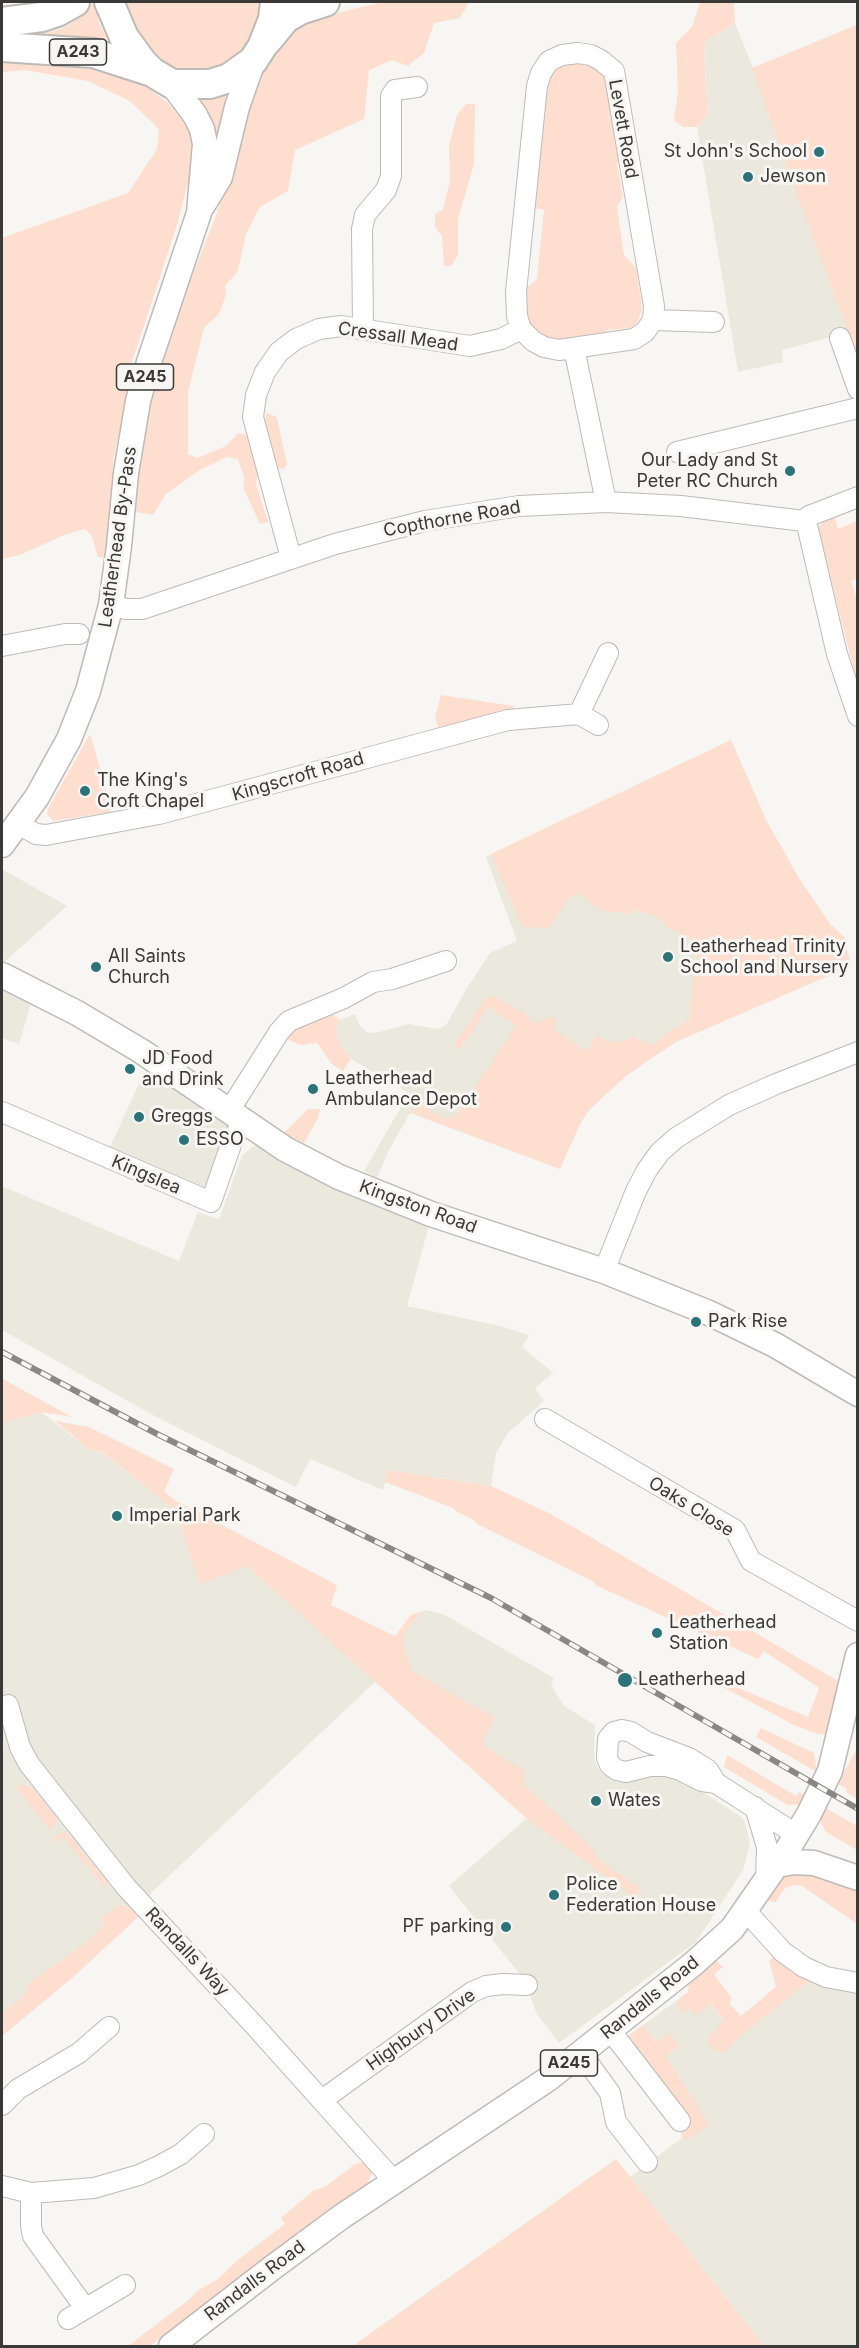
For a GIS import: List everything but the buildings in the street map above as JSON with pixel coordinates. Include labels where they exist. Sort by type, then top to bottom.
[{"type":"highway","name":"A243","points":[[2,22],[42,17],[75,2]]},
{"type":"highway","points":[[109,2],[124,37],[142,62],[162,78],[210,84],[229,78],[258,54],[273,19],[275,2]]},
{"type":"highway","name":"Leatherhead By-Pass","points":[[258,54],[286,18],[300,9],[325,2]]},
{"type":"highway","name":"A243","points":[[2,47],[93,54],[162,78]]},
{"type":"main road","name":"Leatherhead By-Pass","points":[[2,844],[18,824],[58,761],[94,673],[111,604],[120,546],[126,473],[138,401],[148,362],[199,213],[220,177],[237,107],[258,54]]},
{"type":"main road","name":"Leatherhead By-Pass","points":[[162,78],[195,115],[202,129],[205,144],[199,213]]},
{"type":"main road","name":"Kingston Road","points":[[2,975],[104,1028],[285,1149],[339,1178],[440,1217],[604,1271],[742,1329],[810,1364],[858,1394]]},
{"type":"main road","name":"Randalls Road","points":[[171,2346],[272,2268],[394,2181],[530,2091],[718,1943],[746,1911],[772,1874],[797,1834],[833,1761],[858,1655]]},
{"type":"main road","points":[[797,1834],[814,1846],[858,1866]]},
{"type":"main road","points":[[772,1874],[794,1862],[814,1863],[858,1878]]},
{"type":"street","name":"Levett Road","points":[[521,329],[517,316],[516,292],[537,86],[541,73],[549,61],[562,55],[578,53],[591,55],[614,71],[654,306],[653,320]]},
{"type":"street","points":[[363,328],[362,229],[365,215],[386,190],[392,176],[391,96],[395,90],[417,87]]},
{"type":"street","points":[[521,329],[533,341],[544,347],[559,350],[634,339],[645,333],[653,320],[714,322]]},
{"type":"street","name":"Cressall Mead","points":[[291,558],[257,437],[254,417],[256,395],[265,372],[279,351],[297,339],[319,329],[340,326],[470,346],[501,339],[521,329]]},
{"type":"street","points":[[840,338],[858,389]]},
{"type":"street","points":[[574,348],[606,502]]},
{"type":"street","points":[[677,452],[858,408]]},
{"type":"street","points":[[858,497],[809,516],[804,521],[808,529],[837,654],[858,717]]},
{"type":"street","name":"Copthorne Road","points":[[111,604],[126,609],[142,609],[291,558],[385,530],[484,510],[539,504],[606,502],[681,506],[804,521]]},
{"type":"street","points":[[2,646],[65,634],[79,634]]},
{"type":"street","points":[[598,725],[579,714],[608,653]]},
{"type":"street","name":"Kingscroft Road","points":[[18,824],[36,834],[75,831],[232,795],[434,738],[508,720],[579,714]]},
{"type":"street","points":[[237,1116],[279,1032],[289,1021],[344,998],[373,982],[392,979],[446,961]]},
{"type":"street","points":[[604,1271],[646,1170],[676,1138],[729,1106],[776,1084],[858,1052]]},
{"type":"street","name":"Kingslea","points":[[2,1112],[211,1202],[234,1136],[237,1116]]},
{"type":"street","name":"Oaks Close","points":[[545,1419],[735,1530],[751,1561],[858,1621]]},
{"type":"street","name":"Randalls Way","points":[[8,1705],[20,1747],[29,1764],[126,1887],[394,2181]]},
{"type":"street","points":[[716,1783],[708,1770],[698,1764],[631,1732],[622,1730],[614,1732],[608,1739],[607,1758],[610,1765],[617,1770],[626,1772],[650,1766],[666,1766],[680,1770],[702,1781],[716,1783],[797,1834]]},
{"type":"street","points":[[755,1808],[767,1847],[772,1874]]},
{"type":"street","points":[[746,1911],[783,1952],[804,1967],[826,1977],[858,1983]]},
{"type":"street","name":"Highbury Drive","points":[[322,2100],[472,1992],[486,1986],[527,1985]]},
{"type":"street","points":[[2,2105],[18,2089],[79,2053],[109,2027]]},
{"type":"street","points":[[610,2030],[680,2121]]},
{"type":"street","points":[[581,2053],[610,2093],[616,2122],[647,2162]]},
{"type":"street","points":[[2,2186],[31,2193],[94,2188],[139,2175],[181,2154],[204,2134]]},
{"type":"street","points":[[31,2193],[33,2236],[86,2308]]},
{"type":"street","points":[[68,2319],[125,2285]]},
{"type":"shaded area","points":[[94,2],[99,23],[110,43],[71,38],[2,35],[44,33],[61,29],[78,19]]},
{"type":"shaded area","points":[[118,2],[265,2],[246,51],[210,73],[172,70],[150,55]]},
{"type":"shaded area","points":[[383,2],[469,2],[460,18],[434,23],[424,53],[408,66],[392,60],[369,70],[364,119],[295,150],[288,191],[260,207],[246,234],[238,271],[225,286],[226,295],[219,314],[204,328],[188,392],[188,454],[197,458],[226,446],[238,433],[248,435],[258,470],[256,484],[268,522],[260,524],[244,489],[244,477],[238,459],[227,457],[200,470],[166,494],[153,515],[131,511],[138,450],[155,381],[175,319],[217,213],[248,102],[269,61],[285,39],[302,25],[325,16]]},
{"type":"shaded area","points":[[700,2],[734,2],[735,23],[706,41],[704,54],[708,114],[697,127],[683,127],[674,120],[678,92],[676,43],[692,27]]},
{"type":"shaded area","points":[[735,23],[753,68],[857,25],[857,354],[849,332],[782,350],[783,362],[738,372],[697,127],[708,114],[704,54],[706,41]]},
{"type":"shaded area","name":"St John's School","points":[[857,25],[857,354],[752,68]]},
{"type":"shaded area","points":[[2,59],[85,64],[142,83],[169,104],[188,128],[195,156],[177,225],[130,368],[134,372],[114,455],[106,558],[98,557],[91,534],[84,529],[64,535],[20,555],[2,559],[2,238],[128,193],[157,149],[159,129],[130,101],[88,81],[25,70],[2,72]]},
{"type":"shaded area","points":[[585,59],[604,73],[608,82],[620,158],[617,164],[623,197],[617,207],[624,255],[636,268],[642,307],[638,322],[631,328],[606,330],[606,337],[562,342],[545,338],[532,329],[524,310],[525,289],[537,279],[544,210],[530,207],[546,76],[563,60]]},
{"type":"shaded area","points":[[227,92],[214,169],[213,130],[208,113],[199,98]]},
{"type":"shaded area","points":[[466,104],[475,104],[474,164],[458,219],[458,255],[451,266],[444,266],[442,236],[435,227],[435,214],[443,209],[450,181],[449,146],[457,115]]},
{"type":"shaded area","points":[[267,413],[277,417],[287,465],[283,469],[274,467],[263,425]]},
{"type":"shaded area","points":[[835,517],[838,529],[857,521],[857,579],[851,581],[857,599],[857,681],[818,530],[822,522]]},
{"type":"shaded area","points":[[441,695],[514,706],[513,714],[439,729],[435,717]]},
{"type":"shaded area","points":[[90,734],[110,803],[110,812],[53,821],[47,814],[49,807]]},
{"type":"shaded area","name":"Leatherhead Trinity School and Nursery","points":[[731,740],[767,822],[800,880],[830,924],[844,937],[851,966],[678,1041],[653,1057],[626,1076],[589,1110],[579,1126],[560,1169],[410,1113],[388,1152],[377,1178],[364,1171],[409,1093],[351,1059],[338,1042],[335,1026],[340,1020],[355,1014],[359,1025],[367,1032],[376,1033],[409,1024],[437,1029],[446,1025],[490,953],[517,941],[486,857]]},
{"type":"shaded area","name":"Leatherhead Trinity School and Nursery","points":[[731,740],[767,822],[800,880],[830,924],[844,937],[851,966],[678,1041],[653,1057],[626,1076],[589,1110],[579,1126],[560,1169],[410,1112],[423,1106],[443,1118],[452,1118],[459,1112],[516,1025],[488,1007],[459,1051],[455,1044],[486,998],[494,996],[528,1016],[532,1023],[556,1018],[554,1029],[586,1051],[596,1036],[608,1042],[623,1041],[634,1037],[652,1045],[671,1030],[690,1020],[692,985],[698,962],[690,937],[668,928],[660,918],[638,910],[625,915],[620,912],[602,911],[578,893],[568,899],[548,929],[522,926],[491,854]]},
{"type":"shaded area","points":[[2,869],[67,906],[2,964]]},
{"type":"shaded area","points":[[2,986],[32,1000],[19,1044],[2,1038]]},
{"type":"shaded area","points":[[329,1011],[340,1020],[336,1026],[338,1042],[351,1059],[343,1071],[331,1063],[317,1043],[301,1045],[284,1038],[289,1029]]},
{"type":"shaded area","points":[[149,1067],[230,1121],[207,1188],[110,1147]]},
{"type":"shaded area","points":[[308,1109],[320,1109],[318,1118],[304,1143],[284,1133]]},
{"type":"shaded area","points":[[259,1141],[430,1222],[407,1306],[500,1326],[529,1335],[522,1347],[553,1373],[535,1388],[544,1401],[508,1433],[496,1453],[491,1486],[388,1470],[383,1490],[310,1459],[296,1487],[149,1413],[2,1330],[2,1186],[179,1261],[198,1212],[219,1219],[242,1156]]},
{"type":"shaded area","points":[[2,1378],[72,1417],[41,1412],[2,1423]]},
{"type":"shaded area","points":[[41,1412],[90,1450],[101,1452],[247,1566],[376,1680],[411,1615],[425,1610],[443,1614],[554,1678],[551,1685],[564,1706],[595,1725],[594,1757],[597,1767],[603,1774],[617,1782],[626,1783],[655,1774],[681,1778],[740,1816],[745,1822],[750,1843],[743,1870],[696,1942],[559,2043],[537,2014],[523,1978],[449,1886],[527,1818],[376,1681],[152,1892],[138,1917],[72,1978],[2,2036],[2,1423]]},
{"type":"shaded area","points":[[55,1421],[89,1427],[174,1469],[164,1492],[178,1502],[337,1585],[331,1605],[395,1636],[411,1615],[419,1612],[402,1640],[412,1671],[495,1718],[483,1741],[484,1746],[523,1770],[525,1785],[587,1843],[601,1861],[641,1889],[635,1898],[527,1819],[247,1566],[200,1584],[175,1510],[102,1452],[90,1450]]},
{"type":"shaded area","points":[[388,1470],[491,1486],[549,1513],[840,1682],[829,1730],[825,1734],[817,1734],[794,1725],[706,1678],[707,1675],[808,1717],[819,1688],[764,1651],[758,1659],[595,1585],[594,1582],[477,1524],[453,1508],[385,1482]]},
{"type":"shaded area","points":[[761,1728],[814,1753],[817,1772],[756,1737]]},
{"type":"shaded area","points":[[856,1750],[858,1752],[857,1799],[838,1784]]},
{"type":"shaded area","points":[[727,1755],[796,1796],[799,1792],[807,1797],[798,1805],[788,1805],[724,1767]]},
{"type":"shaded area","points":[[18,1784],[33,1788],[57,1818],[56,1824],[50,1830],[17,1789]]},
{"type":"shaded area","points":[[824,1807],[857,1826],[857,1850],[826,1832],[819,1820]]},
{"type":"shaded area","points":[[61,1832],[67,1833],[107,1881],[106,1889],[63,1837],[56,1842],[53,1838]]},
{"type":"shaded area","points":[[796,1869],[857,1888],[857,1924],[802,1886],[795,1885],[785,1888],[776,1902],[767,1901],[773,1885]]},
{"type":"shaded area","points":[[121,1905],[129,1908],[138,1917],[72,1978],[2,2036],[2,2014],[24,1996],[28,1984],[83,1945],[104,1926],[100,1918]]},
{"type":"shaded area","points":[[776,1954],[812,1979],[737,2039],[724,2053],[713,2050],[707,2039],[724,2021],[711,2004],[695,2015],[689,2008],[682,2013],[677,2005],[680,1998],[688,1992],[689,1976],[713,1957],[723,1967],[714,1974],[731,1997],[730,2004],[741,2016],[776,1987],[769,1961]]},
{"type":"shaded area","points":[[812,1979],[857,1989],[857,2346],[764,2346],[630,2177],[682,2138],[688,2139],[666,2056],[643,2025],[697,1986],[737,2039]]},
{"type":"shaded area","points":[[643,2025],[656,2043],[669,2033],[679,2046],[666,2057],[709,2124],[688,2140],[682,2138],[680,2128],[625,2038]]},
{"type":"shaded area","points":[[616,2159],[764,2346],[353,2346],[465,2266]]},
{"type":"shaded area","points":[[363,2162],[371,2166],[372,2173],[367,2184],[150,2346],[128,2346],[190,2299],[197,2291],[218,2279],[239,2259],[285,2224],[281,2218],[314,2190],[325,2187],[355,2164]]},
{"type":"railway","points":[[2,1352],[159,1435],[491,1598],[858,1809]]},
{"type":"place","name":"St John's School","points":[[819,152]]},
{"type":"place","name":"Jewson","points":[[748,177]]},
{"type":"place","name":"Our Lady and St Peter RC Church","points":[[790,471]]},
{"type":"place","name":"The King's Croft Chapel","points":[[85,791]]},
{"type":"place","name":"Leatherhead Trinity School and Nursery","points":[[668,957]]},
{"type":"place","name":"All Saints Church","points":[[96,967]]},
{"type":"place","name":"JD Food and Drink","points":[[130,1069]]},
{"type":"place","name":"Leatherhead Ambulance Depot","points":[[313,1089]]},
{"type":"place","name":"Greggs","points":[[139,1117]]},
{"type":"place","name":"ESSO","points":[[184,1140]]},
{"type":"place","name":"Park Rise","points":[[696,1322]]},
{"type":"place","name":"Imperial Park","points":[[117,1516]]},
{"type":"place","name":"Leatherhead Station","points":[[657,1633]]},
{"type":"place","name":"Leatherhead","points":[[625,1680]]},
{"type":"place","name":"Wates","points":[[596,1801]]},
{"type":"place","name":"Police Federation House","points":[[554,1895]]},
{"type":"place","name":"PF parking","points":[[506,1927]]}]
